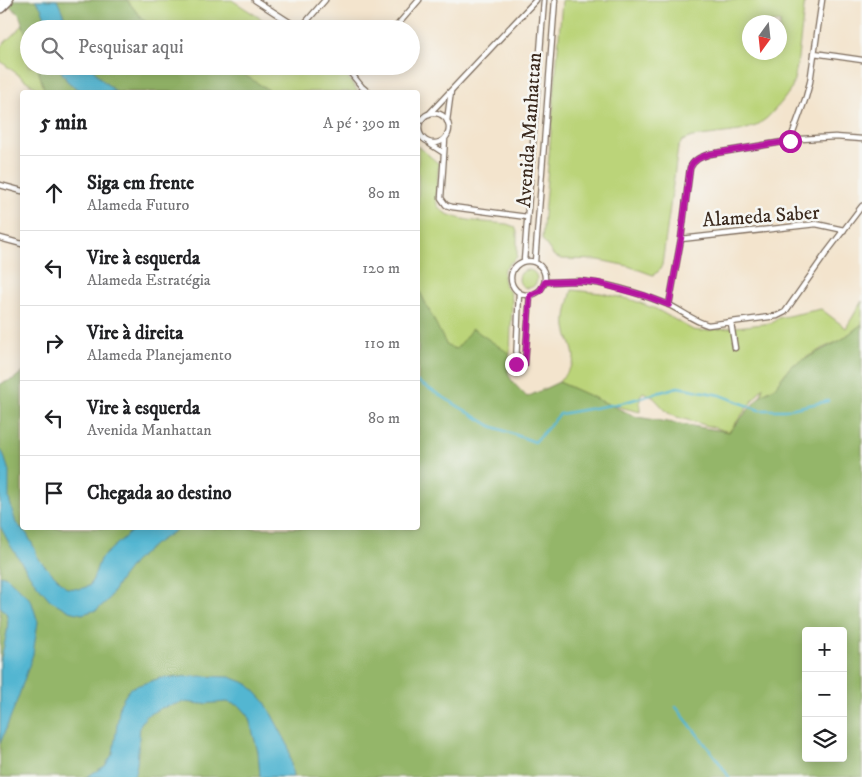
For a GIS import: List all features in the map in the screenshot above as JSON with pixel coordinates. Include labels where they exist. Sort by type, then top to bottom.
[{"type":"lane","points":[[254,0],[286,20]]},
{"type":"lane","points":[[308,20],[325,0]]},
{"type":"lane","points":[[402,20],[419,0]]},
{"type":"lane","points":[[420,121],[429,114],[536,0]]},
{"type":"lane","name":"Avenida Manhattan","points":[[530,295],[525,364],[516,364],[519,292],[512,284],[512,274],[514,268],[524,261],[544,0]]},
{"type":"lane","name":"Avenida Manhattan","points":[[535,262],[556,0]]},
{"type":"lane","points":[[790,141],[810,82],[822,0]]},
{"type":"lane","points":[[814,53],[862,60]]},
{"type":"lane","points":[[353,76],[366,90]]},
{"type":"lane","points":[[447,121],[452,90]]},
{"type":"lane","points":[[429,114],[444,116],[449,129],[445,139],[441,198],[446,205],[452,208],[527,217]]},
{"type":"lane","points":[[420,134],[425,140],[432,143],[445,139]]},
{"type":"lane","points":[[420,136],[444,153]]},
{"type":"lane","points":[[669,305],[681,239],[690,168],[698,158],[710,154],[790,141],[835,137],[862,139]]},
{"type":"lane","points":[[0,185],[20,190]]},
{"type":"lane","points":[[545,282],[580,281],[598,283],[646,296],[669,305],[700,323],[708,325],[777,316],[785,312],[862,206]]},
{"type":"lane","name":"Alameda Saber","points":[[681,239],[816,224],[844,230]]},
{"type":"lane","points":[[0,238],[20,243]]},
{"type":"lane","points":[[519,292],[530,295],[540,291],[545,282],[544,270],[540,266],[535,262],[524,261]]},
{"type":"lane","points":[[731,323],[735,348]]},
{"type":"green space","points":[[3,0],[127,0],[143,20],[21,20],[19,14]]},
{"type":"green space","points":[[49,0],[232,0],[263,20],[28,20]]},
{"type":"green space","points":[[562,0],[805,0],[797,66],[792,88],[781,103],[767,118],[756,126],[740,131],[692,137],[682,141],[678,148],[662,265],[659,271],[653,275],[628,266],[599,260],[562,259],[554,256],[542,239]]},
{"type":"green space","points":[[20,28],[20,75],[346,75],[357,90],[38,90],[0,61],[0,47]]},
{"type":"green space","points":[[40,75],[245,75],[269,90],[44,90]]},
{"type":"green space","points":[[420,148],[439,164],[436,201],[441,210],[458,218],[507,224],[515,227],[517,232],[517,257],[504,269],[503,278],[512,300],[510,354],[426,347],[420,356]]},
{"type":"green space","points":[[528,270],[534,273],[537,279],[534,285],[528,288],[522,285],[519,279],[522,273]]},
{"type":"green space","points":[[572,290],[601,293],[632,300],[656,309],[693,330],[701,331],[772,323],[778,318],[821,309],[846,328],[862,301],[862,324],[841,340],[790,367],[774,388],[761,395],[763,387],[729,432],[668,413],[653,397],[643,392],[640,396],[640,412],[607,404],[559,382],[570,368],[574,359],[566,327],[567,311]]},
{"type":"green space","points":[[420,292],[447,346],[456,349],[472,328],[510,354],[508,362],[509,374],[513,383],[527,397],[559,382],[637,417],[729,432],[761,395],[774,388],[791,366],[841,340],[862,324],[862,777],[0,777],[0,384],[14,379],[20,374],[20,530],[420,530]]},
{"type":"water","points":[[35,0],[57,0],[66,20],[45,20],[40,6]]},
{"type":"water","points":[[63,75],[98,75],[114,90],[78,90],[67,81]]},
{"type":"water","points":[[0,449],[9,471],[9,499],[16,523],[20,530],[27,534],[38,559],[67,588],[80,589],[89,586],[100,559],[133,530],[176,530],[155,544],[134,562],[108,600],[97,610],[82,614],[69,611],[50,600],[33,580],[0,526]]},
{"type":"water","points":[[0,575],[7,577],[31,600],[38,622],[33,654],[0,744],[0,662],[8,621],[6,613],[0,606]]},
{"type":"water","points":[[230,677],[248,684],[265,702],[288,745],[293,777],[260,777],[258,752],[248,715],[240,706],[227,702],[201,704],[184,702],[161,708],[146,716],[140,725],[134,777],[86,777],[105,766],[113,753],[120,704],[130,688],[160,678]]},
{"type":"waterway","points":[[420,383],[491,426],[535,442],[560,414],[622,403],[678,387],[720,395],[759,410],[785,410],[828,401]]},
{"type":"waterway","points":[[676,707],[729,777]]},
{"type":"route","points":[[516,364],[525,364],[530,295],[540,291],[545,282],[580,281],[598,283],[646,296],[669,305],[681,239],[690,168],[693,163],[698,158],[710,154],[790,141]]}]
